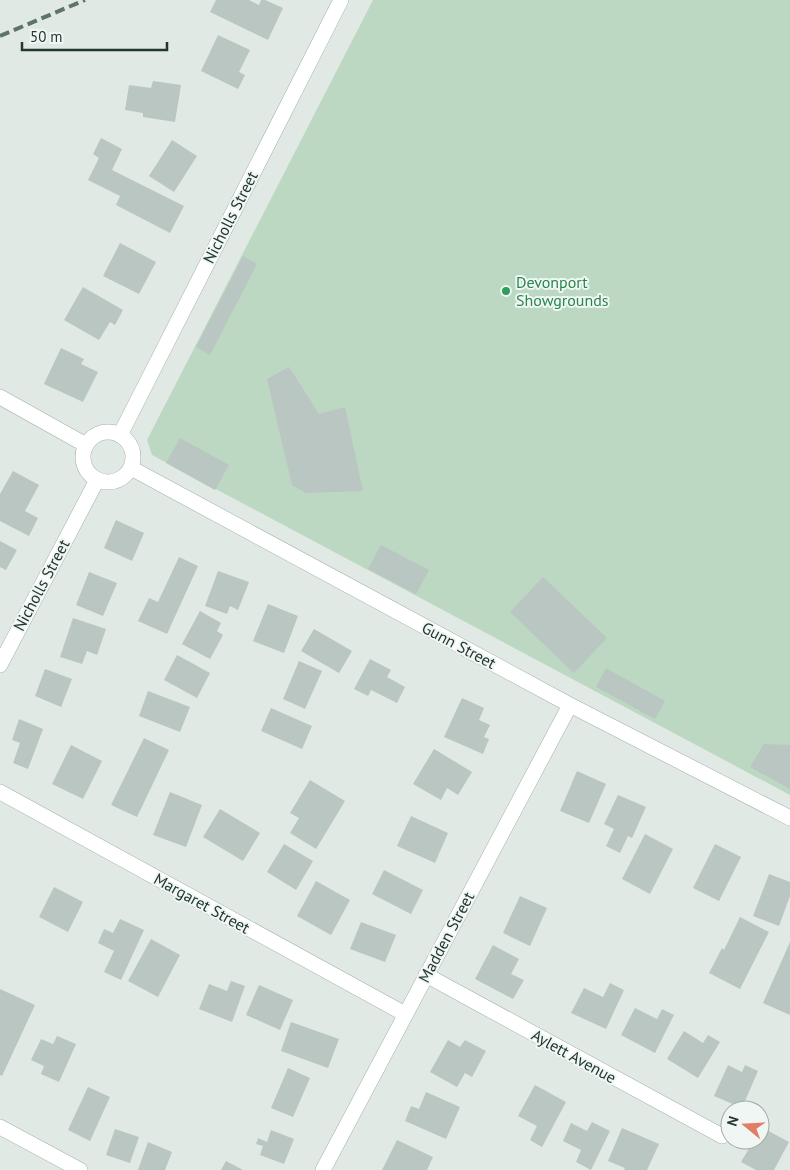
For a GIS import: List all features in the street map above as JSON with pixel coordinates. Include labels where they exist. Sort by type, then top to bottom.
[{"type":"street","name":"Nicholls Street","points":[[120,434],[340,0]]},
{"type":"street","points":[[0,397],[86,445]]},
{"type":"street","points":[[105,432],[120,434],[131,446],[133,461],[131,468],[122,478],[116,481],[110,483],[97,480],[90,475],[83,460],[86,445],[91,438],[105,432]]},
{"type":"street","name":"Gunn Street","points":[[131,468],[570,705],[790,818]]},
{"type":"street","name":"Nicholls Street","points":[[0,665],[97,480]]},
{"type":"street","name":"Madden Street","points":[[322,1170],[570,705]]},
{"type":"street","name":"Margaret Street","points":[[0,792],[405,1014]]},
{"type":"street","name":"Aylett Avenue","points":[[426,975],[720,1135]]},
{"type":"street","points":[[0,1127],[80,1170]]},
{"type":"green space","name":"Devonport Showgrounds","points":[[373,0],[790,0],[790,795],[152,455],[147,440]]},
{"type":"building","points":[[216,0],[249,0],[259,5],[261,0],[265,0],[283,8],[268,40],[210,12]]},
{"type":"building","points":[[218,35],[250,50],[239,72],[245,75],[238,89],[201,71]]},
{"type":"building","points":[[153,81],[181,85],[175,122],[143,117],[143,113],[125,110],[129,85],[151,88]]},
{"type":"building","points":[[101,138],[122,149],[112,170],[184,206],[170,233],[116,205],[120,196],[88,180],[99,158],[93,154]]},
{"type":"building","points":[[172,140],[197,156],[174,192],[149,176]]},
{"type":"building","points":[[120,243],[156,262],[139,294],[103,276]]},
{"type":"building","points":[[243,256],[257,264],[210,355],[196,347]]},
{"type":"building","points":[[83,287],[123,310],[115,325],[110,322],[99,340],[64,320]]},
{"type":"building","points":[[61,348],[84,359],[81,364],[98,372],[83,402],[44,384]]},
{"type":"building","points":[[289,367],[319,414],[345,407],[363,491],[306,493],[292,485],[267,379]]},
{"type":"building","points":[[180,438],[229,465],[215,490],[166,463]]},
{"type":"building","points":[[13,471],[39,485],[25,511],[38,518],[29,536],[0,521],[0,494]]},
{"type":"building","points":[[116,520],[144,533],[132,561],[104,548]]},
{"type":"building","points":[[0,541],[17,550],[6,570],[0,567]]},
{"type":"building","points":[[381,545],[429,570],[416,594],[368,569]]},
{"type":"building","points":[[179,557],[198,566],[167,634],[138,621],[149,598],[158,602]]},
{"type":"building","points":[[218,571],[249,582],[238,610],[230,606],[227,614],[205,606]]},
{"type":"building","points":[[89,572],[117,583],[103,616],[76,605]]},
{"type":"building","points":[[543,577],[607,638],[574,673],[510,612]]},
{"type":"building","points":[[268,604],[298,616],[284,653],[253,641]]},
{"type":"building","points":[[200,611],[221,623],[217,631],[223,635],[210,659],[182,644]]},
{"type":"building","points":[[73,618],[106,629],[97,655],[87,651],[82,664],[60,657]]},
{"type":"building","points":[[314,629],[352,651],[339,673],[301,651]]},
{"type":"building","points":[[177,655],[210,673],[197,698],[164,680]]},
{"type":"building","points":[[370,659],[391,670],[387,677],[405,687],[397,703],[371,690],[368,696],[354,689]]},
{"type":"building","points":[[299,661],[322,671],[305,709],[283,699]]},
{"type":"building","points":[[606,668],[665,701],[655,719],[596,687]]},
{"type":"building","points":[[45,669],[72,679],[61,707],[35,696]]},
{"type":"building","points":[[148,691],[190,707],[180,732],[139,716]]},
{"type":"building","points":[[462,698],[484,708],[479,720],[490,725],[484,737],[489,739],[483,754],[444,737]]},
{"type":"building","points":[[271,708],[312,726],[302,749],[261,731]]},
{"type":"building","points":[[19,719],[43,729],[28,769],[13,763],[20,743],[12,740]]},
{"type":"building","points":[[144,738],[169,750],[137,817],[111,805]]},
{"type":"building","points":[[764,744],[790,745],[790,789],[750,767]]},
{"type":"building","points":[[71,745],[102,761],[83,799],[52,784]]},
{"type":"building","points":[[434,749],[472,772],[458,795],[447,788],[441,800],[413,784]]},
{"type":"building","points":[[577,771],[606,784],[589,823],[560,811]]},
{"type":"building","points":[[310,780],[345,801],[316,849],[290,833],[299,818],[290,813]]},
{"type":"building","points":[[170,792],[202,805],[186,847],[153,835]]},
{"type":"building","points":[[618,795],[646,807],[632,838],[628,836],[620,853],[606,846],[614,829],[604,824]]},
{"type":"building","points":[[220,809],[260,833],[243,861],[203,837]]},
{"type":"building","points":[[411,816],[448,833],[435,863],[397,846]]},
{"type":"building","points":[[645,834],[673,849],[650,894],[622,879]]},
{"type":"building","points":[[284,844],[313,861],[296,890],[267,872]]},
{"type":"building","points":[[715,844],[741,857],[719,901],[693,888]]},
{"type":"building","points":[[384,870],[423,890],[411,914],[372,894]]},
{"type":"building","points":[[769,874],[790,882],[790,896],[779,926],[753,916]]},
{"type":"building","points":[[316,881],[350,900],[331,935],[297,916]]},
{"type":"building","points":[[54,887],[83,902],[68,932],[39,917]]},
{"type":"building","points":[[520,896],[547,908],[530,946],[503,933]]},
{"type":"building","points":[[740,917],[769,932],[740,989],[709,973],[722,948],[724,950]]},
{"type":"building","points":[[120,919],[144,930],[121,980],[104,972],[114,951],[98,943],[104,929],[113,933]]},
{"type":"building","points":[[361,922],[396,935],[385,962],[350,949]]},
{"type":"building","points":[[151,939],[180,955],[158,997],[128,981]]},
{"type":"building","points":[[790,942],[790,1015],[763,1003]]},
{"type":"building","points":[[493,945],[519,959],[511,974],[524,980],[513,999],[475,979]]},
{"type":"building","points":[[231,981],[245,986],[232,1022],[199,1009],[209,984],[227,991]]},
{"type":"building","points":[[610,983],[624,990],[606,1029],[571,1013],[584,988],[603,997]]},
{"type":"building","points":[[259,985],[293,1000],[280,1030],[246,1015]]},
{"type":"building","points":[[0,989],[35,1005],[2,1076],[0,1075]]},
{"type":"building","points":[[635,1008],[657,1019],[662,1009],[674,1015],[655,1053],[621,1035]]},
{"type":"building","points":[[291,1022],[339,1039],[328,1068],[281,1051]]},
{"type":"building","points":[[684,1031],[703,1043],[708,1035],[720,1042],[698,1078],[667,1059]]},
{"type":"building","points":[[57,1036],[76,1044],[59,1082],[41,1074],[44,1066],[31,1060],[41,1039],[53,1044]]},
{"type":"building","points":[[448,1040],[460,1047],[465,1040],[486,1051],[472,1077],[465,1073],[457,1087],[430,1072]]},
{"type":"building","points":[[728,1065],[742,1072],[745,1065],[758,1071],[745,1100],[723,1100],[714,1096]]},
{"type":"building","points":[[288,1068],[310,1078],[293,1117],[271,1108]]},
{"type":"building","points":[[535,1085],[566,1102],[542,1147],[530,1140],[537,1126],[518,1116]]},
{"type":"building","points":[[88,1087],[110,1097],[90,1141],[68,1130]]},
{"type":"building","points":[[426,1092],[460,1107],[446,1139],[405,1121],[411,1106],[419,1109]]},
{"type":"building","points":[[592,1122],[610,1131],[591,1170],[576,1162],[581,1150],[563,1141],[571,1123],[587,1131]]},
{"type":"building","points":[[622,1128],[659,1144],[647,1170],[624,1170],[625,1168],[608,1161]]},
{"type":"building","points":[[115,1129],[139,1137],[130,1163],[106,1155]]},
{"type":"building","points":[[271,1130],[294,1139],[284,1164],[260,1155],[263,1146],[256,1144],[258,1138],[267,1142]]},
{"type":"building","points":[[770,1132],[789,1142],[774,1170],[756,1170],[741,1162],[748,1150],[770,1150]]},
{"type":"building","points":[[397,1140],[433,1157],[427,1170],[382,1170]]},
{"type":"building","points":[[148,1142],[172,1152],[165,1170],[138,1170]]},
{"type":"building","points":[[226,1161],[243,1170],[221,1170]]},
{"type":"railway","points":[[0,36],[85,0]]},
{"type":"place","name":"Devonport Showgrounds","points":[[506,291]]}]
